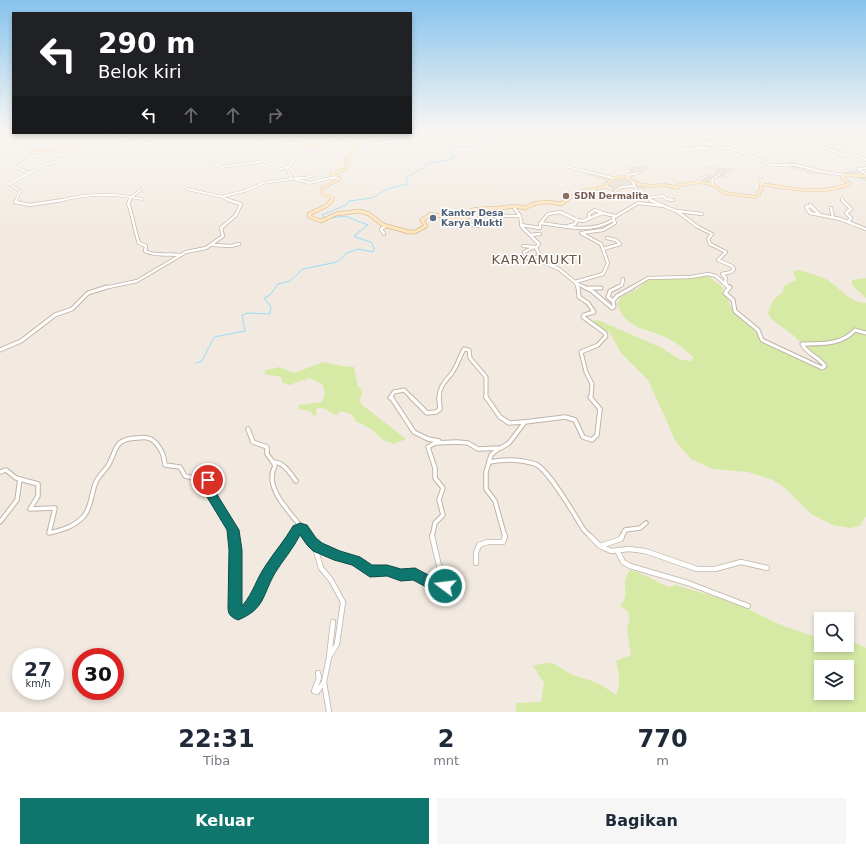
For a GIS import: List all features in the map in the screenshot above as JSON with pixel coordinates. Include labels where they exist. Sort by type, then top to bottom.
[{"type":"street","points":[[21,164],[17,168],[29,173]]},
{"type":"street","points":[[45,164],[39,169],[9,184],[20,191],[15,202],[35,204],[78,197],[108,195],[142,199]]},
{"type":"street","points":[[214,164],[220,167],[238,164]]},
{"type":"street","points":[[270,164],[280,169],[289,166]]},
{"type":"street","points":[[340,178],[331,174],[346,169],[347,164]]},
{"type":"street","points":[[767,164],[771,166],[780,164]]},
{"type":"street","points":[[784,164],[796,165],[819,172],[846,175],[866,175]]},
{"type":"street","points":[[289,166],[287,170],[292,178],[310,183],[330,178],[340,178]]},
{"type":"street","points":[[568,167],[613,178],[630,179],[638,184],[651,186],[665,185],[674,189],[678,188],[677,186],[679,185],[696,182],[713,185],[724,193],[755,196],[758,196],[757,192],[761,191],[761,184],[763,182],[761,180]]},
{"type":"street","points":[[866,168],[858,169],[866,175]]},
{"type":"street","points":[[638,173],[628,176],[633,186],[647,198],[676,211],[690,220],[699,229],[712,234],[708,239],[710,244],[726,250],[725,254],[718,259],[734,269],[731,272],[722,274],[726,278],[725,282],[730,286],[729,288]]},
{"type":"street","points":[[713,185],[711,183],[712,180],[721,173]]},
{"type":"street","points":[[223,197],[247,190],[260,183],[292,178],[304,178],[314,175]]},
{"type":"street","points":[[761,184],[797,190],[825,190],[842,188],[850,184],[842,178],[846,175]]},
{"type":"street","points":[[696,182],[706,176]]},
{"type":"street","points":[[340,178],[329,186],[322,188],[323,194],[333,198],[331,202],[309,215],[318,220],[345,212],[362,211],[386,226],[413,233],[426,226],[422,220],[427,215],[437,214],[474,226],[488,223],[492,219],[496,218],[510,215],[520,216]]},
{"type":"street","points":[[450,219],[466,219],[474,209],[501,208],[512,205],[523,208],[534,203],[548,201],[562,203],[583,191],[606,186],[611,183],[613,178]]},
{"type":"street","points":[[606,186],[611,188]]},
{"type":"street","points":[[615,191],[621,187],[633,186]]},
{"type":"street","points":[[0,350],[21,340],[55,315],[72,309],[88,293],[117,284],[137,281],[162,264],[188,251],[204,249],[222,237],[222,228],[236,216],[240,204],[223,197],[187,189]]},
{"type":"street","points":[[141,190],[131,197],[128,203],[139,243],[146,246],[145,251],[153,255],[170,253],[181,255]]},
{"type":"street","points":[[647,198],[663,196],[666,199],[673,200]]},
{"type":"street","points":[[842,200],[851,209],[846,213],[851,218],[848,222]]},
{"type":"street","points":[[540,223],[592,229],[606,225],[613,220],[615,216],[640,203],[667,207]]},
{"type":"street","points":[[512,205],[516,208],[520,216],[521,225],[539,244],[535,248],[524,252],[526,258],[540,257]]},
{"type":"street","points":[[820,214],[810,205],[806,207],[808,212],[833,217],[866,229]]},
{"type":"street","points":[[830,208],[833,217]]},
{"type":"street","points":[[589,218],[590,214],[595,210],[615,216]]},
{"type":"street","points":[[676,211],[702,214]]},
{"type":"street","points":[[521,225],[535,229],[540,228],[540,223],[545,219],[547,214],[551,212],[560,212],[577,220],[583,221],[602,213]]},
{"type":"street","points":[[568,226],[574,224],[577,220]]},
{"type":"street","points":[[575,282],[586,280],[604,273],[608,262],[600,243],[581,233],[599,232],[614,225],[613,220]]},
{"type":"street","points":[[384,234],[381,229],[386,226]]},
{"type":"street","points":[[530,235],[540,234]]},
{"type":"street","points":[[603,248],[620,244],[616,240],[607,238]]},
{"type":"street","points":[[210,246],[239,244]]},
{"type":"street","points":[[523,246],[527,245],[535,248],[545,263],[559,270],[575,282],[588,288],[612,308],[614,307],[613,301],[608,297],[610,291],[622,285],[623,280]]},
{"type":"street","points":[[613,301],[617,296],[648,278],[689,277],[710,274],[716,276],[729,288]]},
{"type":"street","points":[[449,442],[417,436],[390,398],[394,392],[404,390],[427,413],[438,411],[440,409],[439,393],[441,388],[446,378],[452,373],[464,349],[468,350],[470,358],[486,377],[486,399],[500,417],[509,423],[557,417],[572,418],[577,424],[580,433],[590,440],[597,435],[600,409],[590,397],[592,384],[581,353],[601,343],[606,336],[605,333],[583,317],[584,315],[592,314],[594,312],[588,303],[579,297],[578,288],[575,282]]},
{"type":"street","points":[[588,288],[601,288]]},
{"type":"street","points":[[729,288],[725,293],[733,300],[734,310],[758,330],[762,340],[820,368],[825,367],[822,362],[804,348],[802,344],[826,344],[848,338],[855,330],[866,333]]},
{"type":"street","points":[[476,563],[476,553],[479,545],[488,542],[503,542],[505,537],[495,501],[486,489],[486,472],[490,455],[509,443],[525,422]]},
{"type":"street","points":[[248,429],[253,442],[266,447],[267,454],[275,466],[271,473],[274,487],[314,544],[320,568],[331,580],[342,599],[342,611],[337,644],[329,657]]},
{"type":"street","points":[[0,472],[6,470],[20,479],[34,482],[39,486],[38,496],[30,506],[31,510],[49,508],[56,509],[49,531],[50,533],[57,533],[75,525],[88,510],[96,482],[109,464],[114,449],[119,443],[132,438],[145,437],[152,439],[163,452],[165,465],[180,467],[185,476],[209,482],[213,497],[233,530],[236,550],[235,611],[238,613],[242,613],[252,606],[274,564],[289,545],[297,529],[302,528]]},
{"type":"street","points":[[314,544],[338,556],[361,564],[370,571],[387,570],[401,575],[418,574],[434,585],[444,587],[432,537],[435,523],[443,514],[439,500],[443,488],[434,478],[435,468],[428,448],[433,444],[465,442],[478,448],[499,448]]},
{"type":"street","points":[[489,462],[504,459],[536,464],[551,479],[584,530],[600,546],[611,552],[618,552],[628,549],[645,550],[697,569],[715,569],[740,562],[767,568]]},
{"type":"street","points":[[273,462],[277,462],[288,469],[296,480]]},
{"type":"street","points":[[0,522],[17,500],[20,479]]},
{"type":"street","points":[[600,546],[621,539],[625,530],[640,528],[646,523]]},
{"type":"street","points":[[618,552],[623,562],[630,566],[688,583],[748,606]]},
{"type":"street","points":[[329,712],[324,682],[329,657],[328,654],[332,642],[333,622]]},
{"type":"street","points":[[318,673],[314,691],[317,692],[324,682]]},
{"type":"shaded area","points":[[789,164],[799,164],[840,174],[859,169],[864,172],[858,173],[866,176],[866,181],[853,176],[844,178],[836,175],[809,174],[799,169],[802,171],[791,168],[791,165]]},
{"type":"shaded area","points":[[631,166],[655,168],[644,170],[642,173],[643,175],[633,175],[632,177],[643,184],[666,184],[667,187],[646,186],[647,187],[645,190],[627,187],[619,192],[613,192],[603,183],[606,181],[584,174],[587,171],[610,177],[621,177],[631,172],[628,169]]},
{"type":"shaded area","points":[[703,167],[734,168],[736,170],[725,174],[727,178],[715,178],[712,181],[707,181],[700,179],[707,174],[713,174],[716,172],[715,169]]},
{"type":"green space","points":[[798,270],[826,279],[855,301],[866,303],[866,517],[860,526],[850,528],[833,525],[811,514],[785,488],[773,480],[748,472],[713,469],[691,459],[676,442],[648,380],[621,353],[610,333],[592,322],[596,320],[600,321],[660,347],[681,360],[692,361],[693,357],[674,342],[663,336],[633,325],[627,320],[617,304],[621,297],[637,289],[648,279],[706,274],[723,288],[722,293],[728,300],[731,307],[769,345],[825,370],[820,362],[793,335],[771,319],[768,313],[773,300],[783,292],[784,286],[796,280],[793,271]]},
{"type":"green space","points":[[866,278],[866,298],[852,285],[852,280]]},
{"type":"green space","points":[[323,362],[354,367],[358,386],[362,390],[362,396],[359,398],[361,404],[406,439],[394,444],[383,440],[371,429],[355,421],[353,415],[341,411],[336,415],[323,408],[318,408],[316,409],[316,415],[314,416],[310,411],[299,409],[299,405],[322,402],[325,392],[322,384],[309,378],[287,385],[282,382],[281,377],[264,374],[266,370],[280,367],[294,373]]},
{"type":"green space","points":[[630,570],[640,573],[669,587],[676,585],[736,603],[781,625],[814,637],[814,652],[854,652],[854,642],[866,648],[866,712],[516,712],[516,703],[541,702],[544,683],[533,666],[545,663],[554,664],[574,675],[591,680],[605,687],[616,695],[619,687],[619,678],[616,661],[631,655],[627,628],[630,619],[628,611],[620,606],[625,597],[625,580]]},
{"type":"waterway","points":[[324,218],[322,215],[346,205],[349,201],[372,198],[387,189],[407,184],[406,178],[425,167],[426,164]]},
{"type":"waterway","points":[[196,363],[202,361],[214,337],[245,331],[242,315],[248,313],[270,314],[271,307],[264,298],[270,295],[278,284],[290,281],[303,269],[337,262],[347,253],[358,249],[373,252],[374,248],[371,242],[355,237],[355,235],[368,225],[345,216],[331,218]]},
{"type":"place","name":"SDN Dermalita","points":[[566,196]]},
{"type":"place","name":"Kantor Desa Karya Mukti","points":[[433,218]]},
{"type":"district","name":"KARYAMUKTI","points":[[537,259]]},
{"type":"route","points":[[208,480],[213,497],[233,530],[236,550],[235,611],[238,613],[242,613],[252,606],[270,570],[295,536],[297,529],[300,528],[303,528],[311,542],[318,547],[338,556],[355,561],[370,571],[387,570],[401,575],[415,574],[434,585],[442,587],[445,586]]}]
